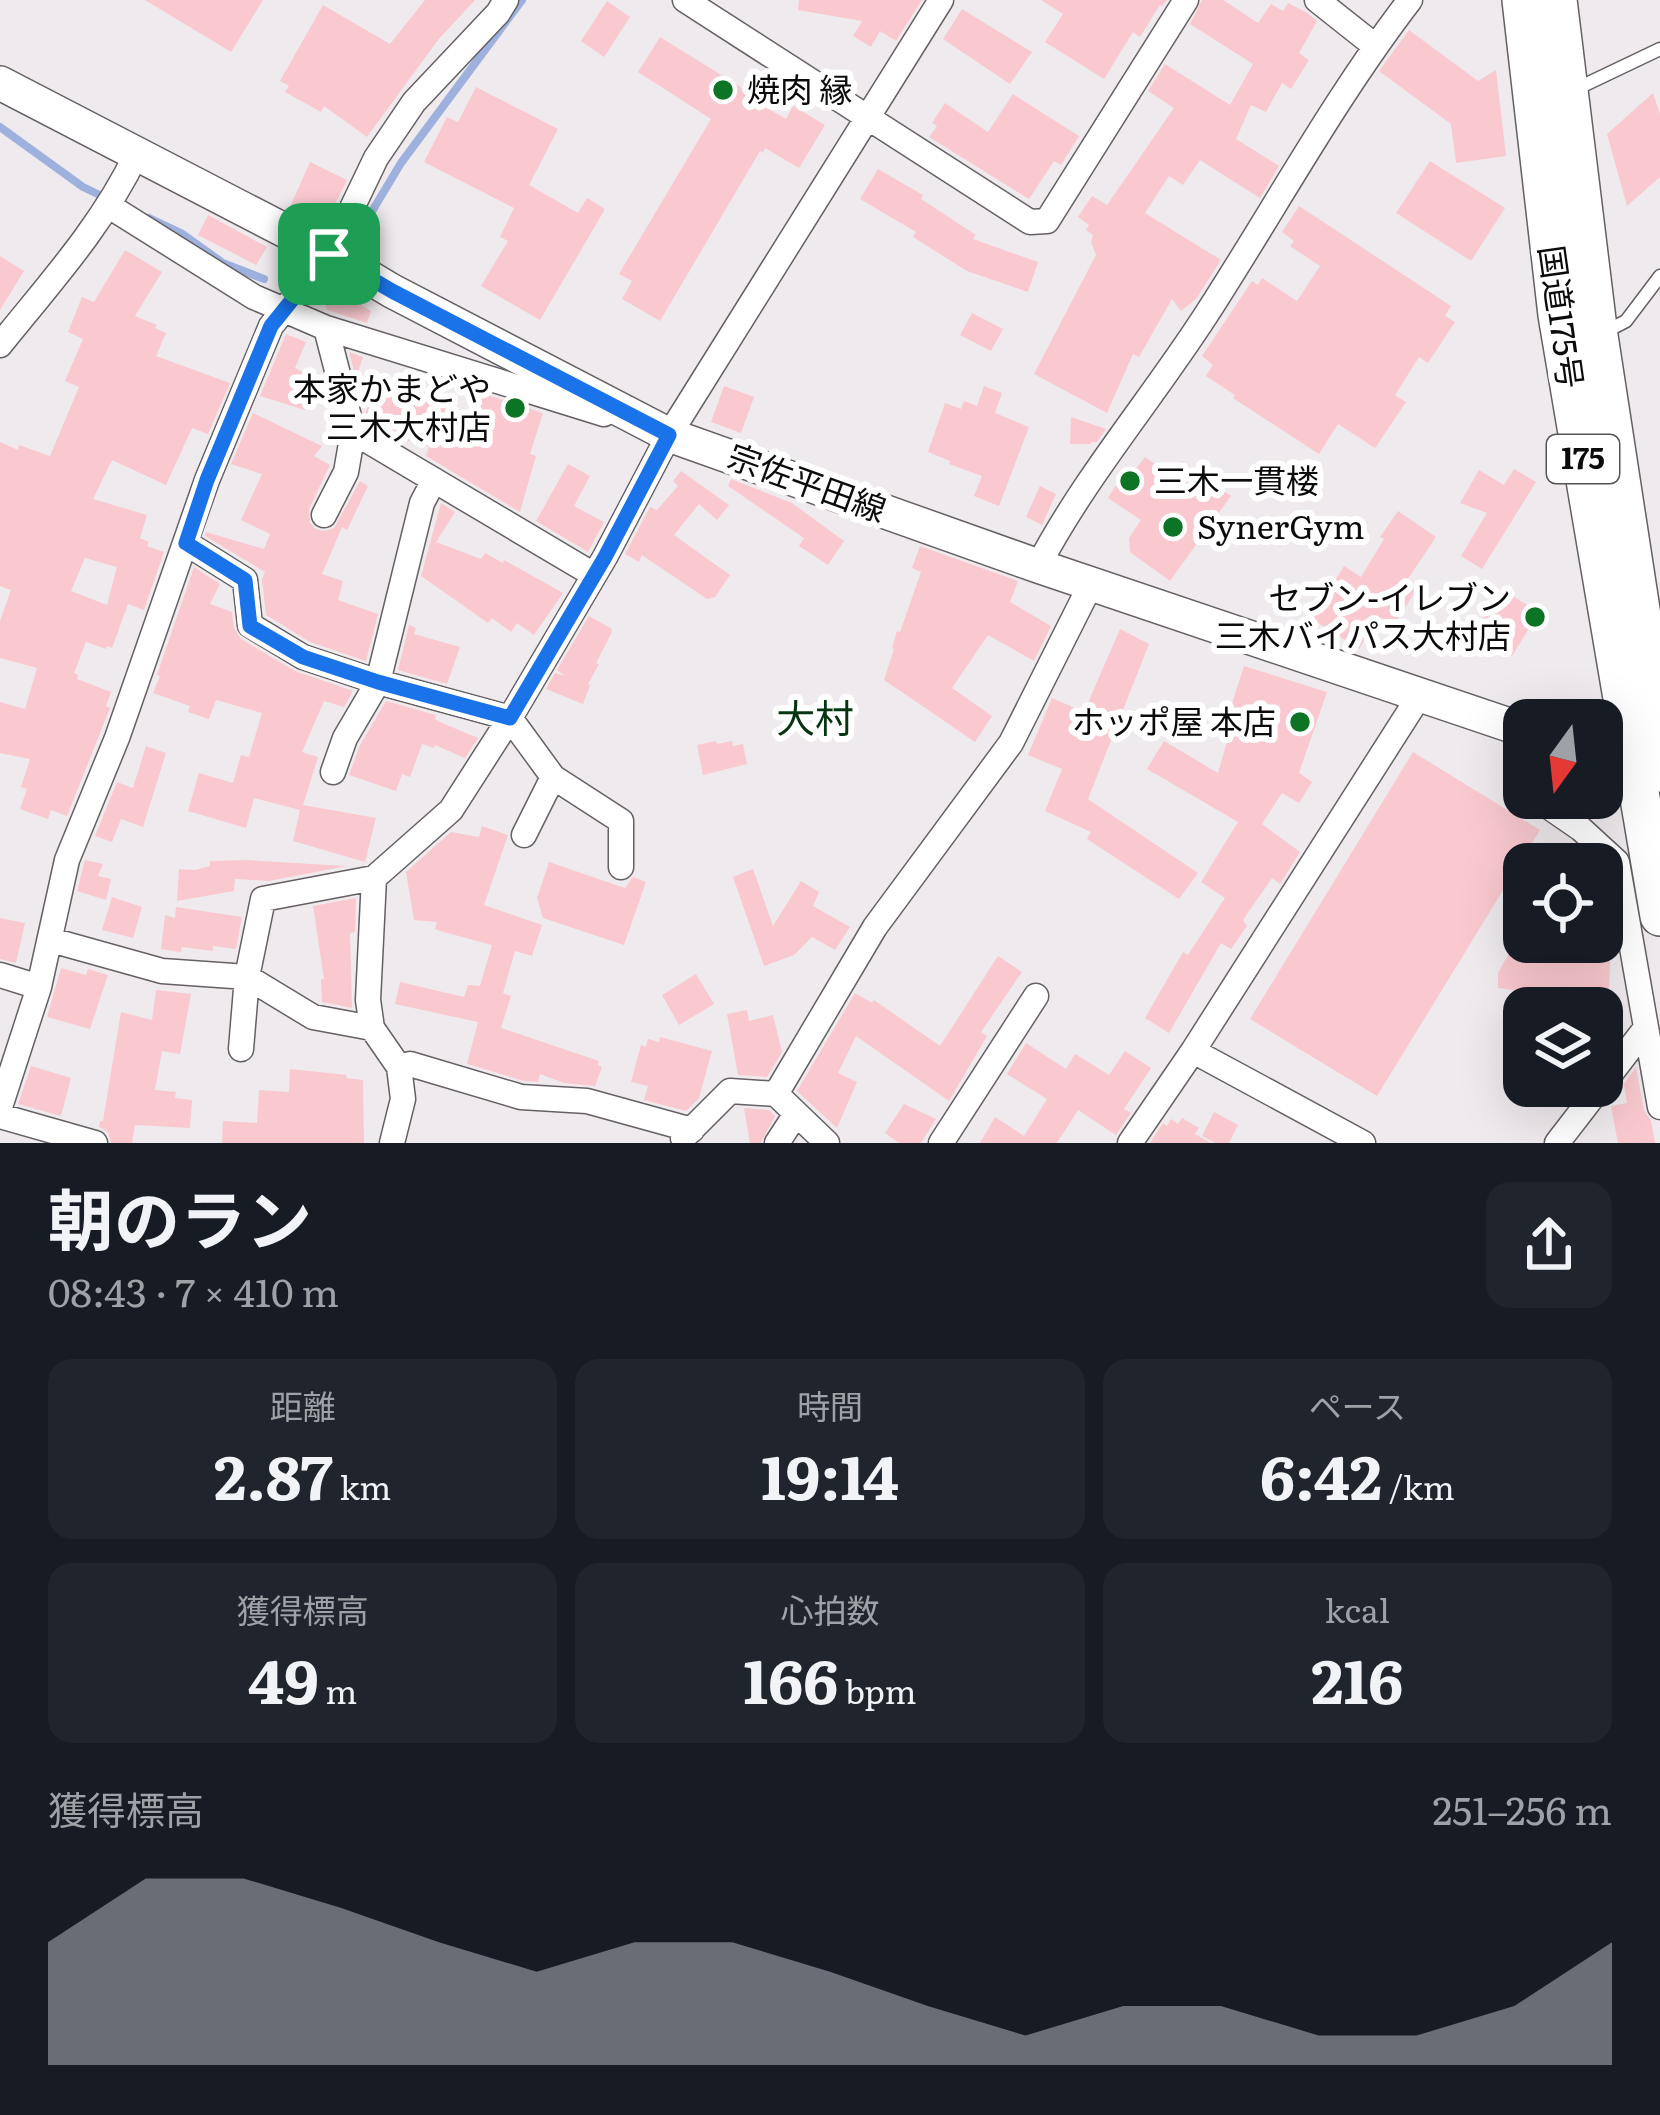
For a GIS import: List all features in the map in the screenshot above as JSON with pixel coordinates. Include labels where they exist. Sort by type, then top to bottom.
[{"type":"highway","name":"国道175号","points":[[1522,0],[1558,315],[1639,759]]},
{"type":"highway","name":"国道175号","points":[[1557,0],[1660,916]]},
{"type":"main road","name":"宗佐平田線","points":[[0,83],[669,435],[1503,723]]},
{"type":"street","points":[[94,1143],[0,1112],[51,940],[67,860],[117,738],[207,480],[271,326],[329,254],[376,158],[414,102],[506,0]]},
{"type":"street","points":[[686,0],[1030,222],[1047,221],[1186,0]]},
{"type":"street","points":[[241,1049],[263,899],[374,878],[451,810],[594,575],[669,435],[941,0]]},
{"type":"street","points":[[1317,0],[1375,46]]},
{"type":"street","points":[[1038,566],[1062,521],[1204,318],[1375,46],[1410,0]]},
{"type":"street","points":[[0,345],[109,206],[136,155]]},
{"type":"street","points":[[109,206],[254,296],[326,328],[669,435]]},
{"type":"street","points":[[324,515],[346,472],[353,432],[326,328]]},
{"type":"street","points":[[353,432],[594,575]]},
{"type":"street","points":[[333,772],[345,738],[378,682],[422,503],[434,480]]},
{"type":"street","points":[[186,543],[245,580],[250,626],[303,657],[510,718],[554,777],[621,821],[621,867]]},
{"type":"street","points":[[776,1094],[875,927],[1011,743],[1092,582]]},
{"type":"street","points":[[1130,1143],[1420,695]]},
{"type":"street","points":[[524,835],[554,777]]},
{"type":"street","points":[[1566,819],[1616,862],[1660,1107]]},
{"type":"street","points":[[374,878],[368,1000],[373,1028],[399,1066],[404,1099],[392,1143]]},
{"type":"street","points":[[51,940],[162,970],[248,977],[313,1017],[373,1028]]},
{"type":"street","points":[[0,975],[38,987]]},
{"type":"street","points":[[940,1143],[1036,996]]},
{"type":"street","points":[[1623,1058],[1646,1029]]},
{"type":"street","points":[[1193,1051],[1363,1143]]},
{"type":"street","points":[[399,1066],[410,1064],[521,1097],[587,1101],[684,1136],[730,1091],[776,1094],[827,1143]]},
{"type":"street","points":[[1557,1143],[1585,1107]]},
{"type":"street","points":[[777,1143],[796,1114]]},
{"type":"lane","points":[[1568,93],[1660,49]]},
{"type":"lane","points":[[1598,336],[1626,322],[1660,276]]},
{"type":"building","points":[[145,0],[263,0],[231,52]]},
{"type":"building","points":[[425,0],[475,0],[438,40],[367,137],[324,106],[321,112],[285,92],[289,86],[280,81],[323,5],[390,44]]},
{"type":"building","points":[[799,0],[922,0],[896,41],[880,31],[871,47],[853,36],[862,21],[798,10]]},
{"type":"building","points":[[1041,0],[1167,0],[1140,37],[1133,32],[1104,79],[1045,42],[1063,14]]},
{"type":"building","points":[[1202,0],[1223,0],[1258,23],[1271,4],[1283,11],[1288,3],[1306,12],[1317,21],[1299,53],[1309,60],[1291,89],[1282,83],[1266,112],[1251,105],[1236,139],[1279,166],[1260,198],[1200,160],[1183,185],[1169,176],[1145,213],[1221,260],[1196,299],[1181,311],[1172,299],[1139,357],[1133,354],[1107,413],[1034,374],[1096,255],[1093,235],[1086,230],[1089,225],[1078,217],[1092,196],[1107,205],[1174,108],[1148,91],[1165,64],[1230,105],[1253,64],[1190,24]]},
{"type":"building","points":[[607,1],[630,17],[604,57],[581,41]]},
{"type":"building","points":[[962,9],[1032,52],[1010,84],[943,39]]},
{"type":"building","points":[[1409,30],[1478,81],[1496,70],[1506,156],[1456,163],[1451,124],[1379,71]]},
{"type":"building","points":[[660,37],[786,119],[793,106],[825,125],[799,168],[765,148],[760,151],[660,321],[622,299],[632,281],[619,274],[711,119],[638,72]]},
{"type":"building","points":[[476,87],[558,129],[529,185],[578,213],[587,198],[605,209],[540,320],[481,286],[508,241],[500,237],[514,208],[424,162],[447,117],[458,122]]},
{"type":"building","points":[[1653,93],[1660,114],[1660,177],[1627,206],[1607,134]]},
{"type":"building","points":[[1013,94],[1079,136],[1061,165],[1054,161],[1029,199],[929,137],[945,103],[988,132]]},
{"type":"building","points":[[1430,161],[1505,208],[1471,261],[1396,213]]},
{"type":"building","points":[[310,162],[347,180],[324,227],[289,209]]},
{"type":"building","points":[[878,169],[923,195],[921,199],[976,235],[973,239],[1038,262],[1028,292],[967,271],[913,237],[916,232],[860,199]]},
{"type":"building","points":[[1299,206],[1451,306],[1445,316],[1455,322],[1428,363],[1419,357],[1395,395],[1406,402],[1375,448],[1338,424],[1319,454],[1206,376],[1213,365],[1202,356],[1252,281],[1258,285],[1262,278],[1297,301],[1320,266],[1290,246],[1294,241],[1282,232]]},
{"type":"building","points":[[208,215],[267,247],[256,265],[198,235]]},
{"type":"building","points":[[125,250],[162,272],[135,316],[166,333],[156,356],[230,383],[208,434],[192,428],[166,485],[112,460],[93,499],[147,515],[140,538],[164,552],[144,610],[128,604],[112,648],[86,642],[74,673],[77,679],[111,692],[106,706],[110,708],[67,816],[51,810],[48,819],[20,809],[30,759],[0,753],[0,702],[25,709],[37,668],[0,658],[0,621],[11,590],[0,586],[0,442],[50,456],[79,387],[65,381],[83,339],[68,332],[82,297],[94,302]],"holes":[[[85,558],[117,567],[107,605],[71,591]]]},
{"type":"building","points":[[0,256],[24,271],[0,310]]},
{"type":"building","points":[[327,284],[371,311],[367,323],[327,310],[322,290]]},
{"type":"building","points":[[972,313],[1003,329],[991,351],[960,335]]},
{"type":"building","points":[[286,334],[306,342],[295,368],[321,382],[305,410],[260,396]]},
{"type":"building","points":[[349,352],[363,357],[356,378],[403,393],[469,412],[475,391],[543,413],[520,512],[426,456],[429,447],[375,426],[377,418],[365,414],[369,403],[362,401]]},
{"type":"building","points":[[724,386],[754,397],[741,433],[711,422]]},
{"type":"building","points":[[984,386],[1002,393],[995,413],[1029,427],[999,506],[974,496],[982,476],[928,452],[945,403],[961,409],[964,401],[977,406]]},
{"type":"building","points":[[253,413],[322,446],[314,456],[330,465],[309,509],[310,523],[316,529],[334,528],[360,481],[368,486],[347,530],[342,527],[322,574],[343,581],[338,600],[378,614],[366,661],[310,642],[266,615],[265,572],[205,536],[206,532],[264,549],[270,534],[241,520],[262,474],[231,464]]},
{"type":"building","points":[[1071,417],[1106,429],[1097,442],[1070,444]]},
{"type":"building","name":"SynerGym","points":[[1145,457],[1172,476],[1182,461],[1231,496],[1170,581],[1130,552],[1129,538],[1141,520],[1108,498],[1127,468],[1134,471]]},
{"type":"building","points":[[568,464],[590,476],[574,506],[604,522],[588,552],[536,521]]},
{"type":"building","points":[[1514,469],[1536,482],[1482,569],[1461,556],[1487,513],[1460,503],[1479,470],[1504,485]]},
{"type":"building","points":[[681,471],[729,505],[717,520],[699,504],[674,535],[730,575],[715,597],[707,599],[642,555],[639,562],[625,554],[650,507],[657,510],[678,486],[673,481]]},
{"type":"building","points":[[731,479],[792,503],[844,541],[828,565],[799,546],[804,538],[728,486]]},
{"type":"building","points":[[1040,486],[1056,494],[1042,525],[1026,517]]},
{"type":"building","points":[[441,503],[455,512],[436,542],[481,559],[485,553],[504,560],[563,593],[534,635],[517,623],[511,632],[492,618],[488,623],[421,576]]},
{"type":"building","points":[[1398,511],[1436,537],[1407,580],[1418,587],[1390,632],[1375,622],[1359,649],[1312,619],[1344,566],[1361,577]]},
{"type":"building","points":[[920,546],[1018,581],[1010,602],[1051,626],[1034,661],[988,635],[952,688],[992,716],[975,742],[884,680],[921,572],[912,568]]},
{"type":"building","points":[[194,567],[220,584],[210,604],[232,612],[241,639],[295,671],[353,691],[344,707],[324,701],[302,752],[318,757],[303,805],[376,818],[365,862],[293,841],[300,810],[254,798],[246,828],[188,811],[199,773],[233,783],[241,755],[249,757],[262,713],[216,700],[209,719],[188,712],[190,706],[153,693]]},
{"type":"building","points":[[1501,589],[1539,612],[1512,656],[1474,632]]},
{"type":"building","points":[[589,616],[612,629],[583,704],[546,689],[555,673],[565,676],[557,670]]},
{"type":"building","points":[[409,625],[416,628],[414,634],[460,647],[447,684],[398,670]]},
{"type":"building","points":[[1120,629],[1149,644],[1088,799],[1198,873],[1179,899],[1087,839],[1091,832],[1045,811],[1062,769],[1028,755],[1052,698],[1084,712]]},
{"type":"building","points":[[1244,666],[1327,692],[1299,773],[1312,782],[1299,803],[1282,793],[1262,824],[1300,852],[1280,884],[1272,878],[1243,920],[1247,926],[1231,949],[1221,943],[1169,1033],[1145,1018],[1183,952],[1188,955],[1225,898],[1201,882],[1238,822],[1147,769],[1164,741],[1218,773],[1233,721],[1227,719]]},
{"type":"building","points":[[386,701],[436,715],[442,723],[478,738],[465,758],[422,744],[410,777],[402,774],[396,791],[349,775]]},
{"type":"building","points":[[743,744],[747,764],[703,775],[697,745]]},
{"type":"building","points":[[146,746],[166,753],[143,827],[121,819],[112,842],[95,836],[117,782],[133,788]]},
{"type":"building","points":[[1413,752],[1503,807],[1503,819],[1522,819],[1540,830],[1532,843],[1503,843],[1503,890],[1377,1096],[1250,1019]]},
{"type":"building","points":[[482,826],[508,835],[484,905],[542,925],[532,956],[515,951],[503,993],[511,996],[501,1028],[599,1061],[602,1067],[595,1086],[564,1083],[540,1074],[538,1082],[524,1081],[467,1064],[478,1022],[395,1004],[400,982],[464,997],[468,985],[480,986],[492,945],[435,929],[437,922],[414,920],[406,872],[451,832],[479,837]]},
{"type":"building","points":[[85,860],[103,864],[98,876],[111,879],[106,900],[77,891]]},
{"type":"building","points":[[210,861],[347,866],[269,881],[235,879],[234,891],[177,901],[179,869],[195,870],[210,866]]},
{"type":"building","points":[[549,862],[625,888],[633,877],[646,882],[624,945],[543,918],[537,898]]},
{"type":"building","points":[[753,869],[773,926],[801,881],[819,892],[813,906],[850,927],[835,950],[812,937],[794,955],[764,966],[733,877]]},
{"type":"building","points":[[112,897],[142,907],[133,938],[102,930]]},
{"type":"building","points":[[356,898],[355,932],[350,933],[352,1008],[322,1002],[324,979],[313,906]]},
{"type":"building","points":[[176,907],[242,917],[236,949],[161,949],[165,915],[175,918]]},
{"type":"building","points":[[0,918],[25,923],[16,963],[0,959]]},
{"type":"building","points":[[998,956],[1022,972],[981,1032],[987,1036],[949,1101],[856,1036],[838,1073],[857,1082],[837,1128],[797,1091],[855,993],[874,1000],[940,1046]]},
{"type":"building","points":[[1503,963],[1610,963],[1609,987],[1498,988]]},
{"type":"building","points":[[61,968],[108,975],[90,1029],[47,1017]]},
{"type":"building","points":[[696,974],[714,1004],[679,1025],[662,995]]},
{"type":"building","points":[[156,990],[191,994],[180,1054],[162,1051],[155,1090],[192,1100],[190,1128],[135,1125],[132,1143],[111,1143],[108,1132],[99,1127],[121,1012],[152,1020]]},
{"type":"building","points":[[747,1010],[749,1021],[773,1015],[782,1052],[767,1077],[738,1075],[727,1014]]},
{"type":"building","points":[[660,1037],[712,1051],[699,1098],[686,1111],[644,1100],[648,1086],[631,1082],[641,1045],[646,1047],[648,1039],[659,1042]]},
{"type":"building","points":[[1026,1043],[1066,1069],[1075,1054],[1109,1075],[1125,1051],[1151,1068],[1124,1109],[1131,1113],[1116,1135],[1078,1110],[1057,1143],[980,1143],[995,1117],[1024,1136],[1047,1099],[1007,1074]]},
{"type":"building","points":[[31,1066],[71,1078],[61,1116],[18,1104]]},
{"type":"building","points":[[1636,1067],[1655,1143],[1618,1143],[1611,1107],[1627,1103],[1624,1084]]},
{"type":"building","points":[[290,1069],[363,1080],[364,1143],[222,1143],[223,1121],[257,1123],[259,1090],[289,1092]]},
{"type":"building","points":[[904,1104],[936,1119],[921,1143],[899,1143],[885,1133]]},
{"type":"building","points":[[744,1108],[769,1110],[775,1116],[761,1143],[750,1143]]},
{"type":"building","points":[[1214,1112],[1238,1125],[1229,1143],[1202,1136]]},
{"type":"building","points":[[1182,1118],[1199,1128],[1195,1134],[1211,1143],[1150,1143],[1163,1123],[1167,1126],[1171,1119],[1178,1124]]},
{"type":"waterway","points":[[350,248],[401,163],[522,0]]},
{"type":"waterway","points":[[0,127],[83,187],[108,199]]},
{"type":"waterway","points":[[149,218],[181,233],[223,263],[264,279]]},
{"type":"place","name":"焼肉 縁","points":[[723,90]]},
{"type":"place","name":"本家かまどや 三木大村店","points":[[515,408]]},
{"type":"place","name":"三木一貫楼","points":[[1130,481]]},
{"type":"place","name":"SynerGym","points":[[1173,527]]},
{"type":"place","name":"セブン-イレブン 三木バイパス大村店","points":[[1535,617]]},
{"type":"place","name":"ホッポ屋 本店","points":[[1300,722]]},
{"type":"district","name":"大村","points":[[815,719]]},
{"type":"route","points":[[329,254],[669,435],[605,557],[510,718],[303,657],[250,626],[245,580],[186,543],[271,326],[329,254]]}]
